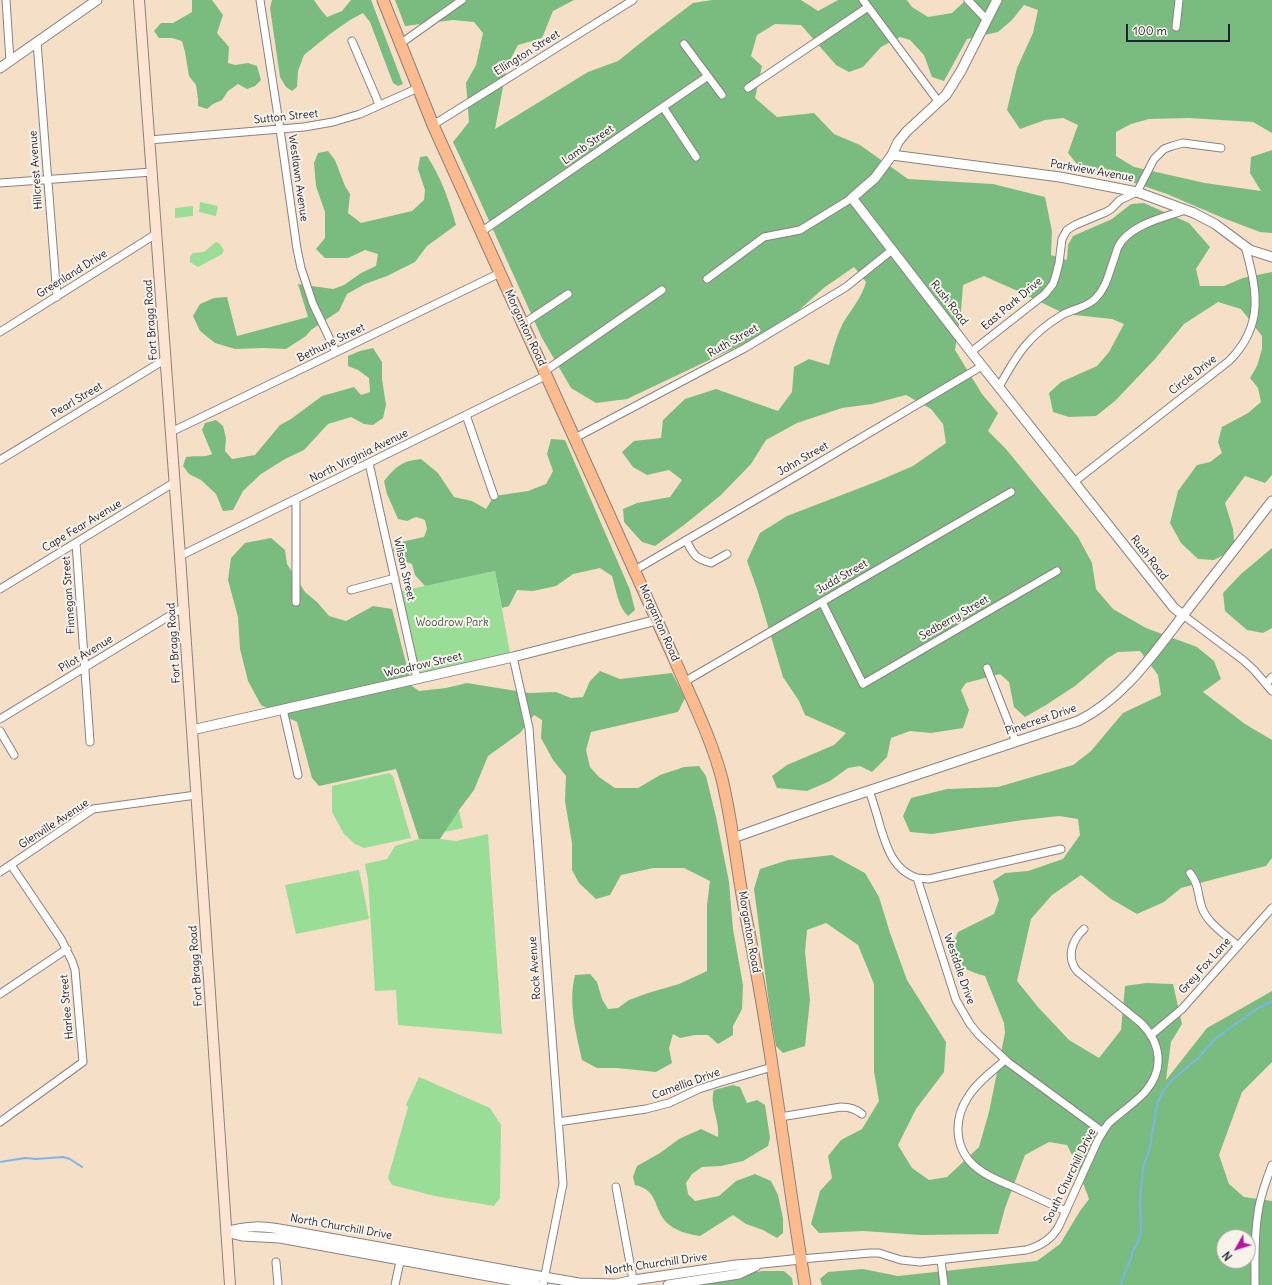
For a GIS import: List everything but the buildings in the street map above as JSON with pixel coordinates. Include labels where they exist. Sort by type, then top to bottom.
[{"type":"main road","name":"Fort Bragg Road","points":[[139,0],[184,607],[230,1285]]},
{"type":"main road","name":"Morganton Road","points":[[383,0],[433,125],[658,620],[708,739],[722,779],[772,1067],[805,1285]]},
{"type":"street","points":[[6,0],[10,61]]},
{"type":"street","points":[[0,68],[97,0]]},
{"type":"street","name":"Westlawn Avenue","points":[[260,0],[301,268],[313,304],[336,352]]},
{"type":"street","points":[[400,44],[462,0]]},
{"type":"street","name":"Ellington Street","points":[[433,125],[633,0]]},
{"type":"street","points":[[863,0],[938,101]]},
{"type":"street","points":[[968,0],[987,20]]},
{"type":"street","points":[[707,279],[764,237],[800,230],[852,198],[875,178],[892,154],[898,142],[907,131],[946,95],[961,71],[997,0]]},
{"type":"street","points":[[1176,27],[1179,0]]},
{"type":"street","points":[[748,88],[868,7]]},
{"type":"street","points":[[352,41],[379,104]]},
{"type":"street","name":"Hillcrest Avenue","points":[[37,42],[57,297]]},
{"type":"street","points":[[684,44],[722,95]]},
{"type":"street","name":"Lamb Street","points":[[481,232],[708,76]]},
{"type":"street","name":"Sutton Street","points":[[149,140],[304,127],[333,122],[360,114],[379,104],[418,88]]},
{"type":"street","points":[[663,107],[696,157]]},
{"type":"street","points":[[1137,192],[1154,159],[1164,150],[1183,143],[1221,148]]},
{"type":"street","name":"Parkview Avenue","points":[[892,154],[1060,177],[1137,192],[1186,210],[1215,224],[1250,250],[1272,257]]},
{"type":"street","points":[[0,183],[152,172]]},
{"type":"street","name":"East Park Drive","points":[[971,352],[1045,294],[1053,284],[1059,263],[1062,239],[1067,230],[1106,212],[1120,200],[1137,192]]},
{"type":"street","name":"Rush Road","points":[[852,198],[971,352],[1174,608],[1183,615]]},
{"type":"street","points":[[999,387],[1021,350],[1034,336],[1048,324],[1065,314],[1082,307],[1101,293],[1119,247],[1131,232],[1160,218],[1186,210]]},
{"type":"street","name":"Greenland Drive","points":[[0,332],[156,234]]},
{"type":"street","name":"Circle Drive","points":[[1074,482],[1229,361],[1241,347],[1253,321],[1256,302],[1252,274],[1245,246]]},
{"type":"street","name":"Ruth Street","points":[[575,438],[745,348],[846,287],[892,250]]},
{"type":"street","name":"Bethune Street","points":[[171,432],[500,273]]},
{"type":"street","name":"North Virginia Avenue","points":[[180,556],[466,416],[546,373],[662,290]]},
{"type":"street","points":[[523,324],[568,294]]},
{"type":"street","name":"Pearl Street","points":[[0,460],[166,359]]},
{"type":"street","name":"John Street","points":[[635,570],[982,366]]},
{"type":"street","points":[[466,416],[494,496]]},
{"type":"street","name":"Wilson Street","points":[[369,463],[417,679]]},
{"type":"street","name":"Cape Fear Avenue","points":[[0,589],[175,482]]},
{"type":"street","name":"Judd Street","points":[[684,682],[1011,492]]},
{"type":"street","points":[[296,499],[296,602]]},
{"type":"street","name":"Pinecrest Drive","points":[[733,838],[1086,717],[1116,694],[1149,660],[1272,501]]},
{"type":"street","points":[[686,540],[694,555],[699,560],[711,564],[727,554]]},
{"type":"street","name":"Finnegan Street","points":[[76,543],[90,742]]},
{"type":"street","name":"Sedberry Street","points":[[822,602],[863,684],[1057,571]]},
{"type":"street","points":[[351,590],[395,578]]},
{"type":"street","name":"Pilot Avenue","points":[[0,719],[184,607]]},
{"type":"street","points":[[1183,615],[1243,660],[1272,691]]},
{"type":"street","name":"Woodrow Street","points":[[192,730],[513,657],[658,620]]},
{"type":"street","name":"Rock Avenue","points":[[513,657],[530,728],[563,1184],[543,1281]]},
{"type":"street","points":[[987,668],[1016,742]]},
{"type":"street","points":[[1266,684],[1272,677]]},
{"type":"street","points":[[283,709],[298,775]]},
{"type":"street","points":[[0,731],[14,755]]},
{"type":"street","points":[[870,790],[887,850],[901,868],[916,878],[929,879],[1061,849]]},
{"type":"street","name":"Glenville Avenue","points":[[0,872],[93,809],[196,795]]},
{"type":"street","name":"Harlee Street","points":[[0,1122],[83,1062],[75,970],[67,949],[11,865]]},
{"type":"street","points":[[1190,873],[1197,884],[1202,908],[1207,917],[1238,946]]},
{"type":"street","name":"Westdale Drive","points":[[916,878],[956,1000],[962,1012],[979,1035],[1005,1060],[1103,1132]]},
{"type":"street","name":"Grey Fox Lane","points":[[1151,1035],[1182,1009],[1272,908]]},
{"type":"street","name":"South Churchill Drive","points":[[801,1259],[879,1253],[910,1262],[920,1262],[1026,1250],[1044,1243],[1051,1237],[1057,1230],[1103,1132],[1111,1122],[1144,1092],[1155,1076],[1158,1067],[1158,1052],[1155,1043],[1151,1035],[1141,1023],[1074,967],[1071,958],[1073,944],[1084,929]]},
{"type":"street","points":[[0,994],[67,949]]},
{"type":"street","points":[[1005,1060],[975,1088],[964,1103],[958,1121],[958,1135],[960,1144],[970,1161],[984,1173],[1066,1211]]},
{"type":"street","name":"Camellia Drive","points":[[558,1122],[660,1106],[699,1089],[772,1067]]},
{"type":"street","points":[[780,1117],[841,1107],[854,1108],[862,1114]]},
{"type":"street","points":[[1255,1285],[1256,1232],[1258,1213],[1262,1194],[1272,1165]]},
{"type":"street","points":[[616,1187],[634,1283]]},
{"type":"street","name":"North Churchill Drive","points":[[226,1232],[242,1236],[280,1238],[401,1255],[543,1281],[597,1284],[634,1283],[736,1265],[764,1264],[801,1259]]},
{"type":"street","points":[[395,1285],[401,1255]]},
{"type":"street","name":"North Churchill Drive","points":[[401,1255],[537,1285]]},
{"type":"street","points":[[941,1260],[944,1285]]},
{"type":"street","points":[[276,1262],[278,1285]]},
{"type":"street","name":"North Churchill Drive","points":[[668,1285],[739,1274],[764,1264]]},
{"type":"green space","points":[[192,0],[212,0],[223,15],[217,33],[229,47],[228,63],[235,65],[248,63],[257,66],[261,80],[255,86],[247,89],[238,84],[228,91],[222,100],[213,104],[207,109],[198,106],[196,85],[189,76],[182,41],[172,38],[159,38],[154,31],[161,23],[173,23],[192,12]]},
{"type":"green space","points":[[272,0],[314,0],[327,17],[342,11],[351,0],[371,0],[403,84],[398,86],[393,83],[370,22],[363,13],[330,34],[304,55],[298,71],[297,87],[292,91],[286,87],[280,77],[270,8]]},
{"type":"green space","points":[[395,0],[574,0],[553,11],[542,38],[518,45],[507,66],[495,129],[588,72],[618,61],[693,3],[712,0],[801,0],[818,11],[838,0],[907,0],[912,7],[928,17],[952,13],[966,0],[1272,0],[1272,133],[1253,122],[1189,118],[1149,119],[1131,124],[1116,132],[1116,156],[1134,167],[1205,183],[1261,191],[1250,173],[1251,157],[1272,150],[1272,233],[1260,232],[1167,194],[1120,178],[1084,173],[1068,153],[1078,125],[1063,118],[1045,120],[1020,129],[1007,110],[1017,68],[1033,33],[1038,10],[1024,5],[1012,20],[998,32],[967,39],[944,81],[932,77],[924,55],[910,40],[900,37],[881,47],[863,67],[849,72],[836,65],[801,25],[775,24],[757,35],[751,56],[762,66],[755,98],[777,117],[814,113],[834,134],[860,145],[908,179],[993,184],[1045,197],[1052,231],[1051,255],[1067,260],[1068,245],[1073,236],[1112,219],[1131,204],[1144,203],[1189,223],[1210,247],[1196,269],[1200,286],[1224,286],[1243,278],[1272,272],[1272,475],[1265,483],[1245,476],[1225,503],[1233,529],[1235,549],[1214,560],[1198,559],[1181,543],[1170,523],[1178,491],[1197,465],[1210,462],[1222,453],[1218,442],[1222,427],[1248,413],[1261,402],[1258,388],[1250,378],[1257,366],[1262,349],[1262,336],[1241,309],[1218,302],[1184,324],[1155,359],[1115,401],[1096,416],[1069,417],[1053,412],[1049,393],[1061,382],[1097,366],[1109,352],[1124,324],[1112,319],[1065,314],[984,276],[963,285],[955,350],[982,394],[998,413],[988,431],[1006,449],[1078,537],[1092,563],[1096,589],[1113,609],[1146,628],[1197,647],[1214,661],[1221,679],[1203,692],[1245,724],[1272,740],[1272,858],[1266,866],[1181,888],[1164,902],[1137,914],[1111,899],[1081,875],[1052,895],[1031,919],[1017,981],[1038,1007],[1069,1040],[1099,1058],[1121,1030],[1125,986],[1146,983],[1173,984],[1182,1024],[1171,1042],[1166,1080],[1207,1028],[1272,991],[1272,1062],[1242,1092],[1219,1155],[1229,1184],[1244,1197],[1272,1201],[1272,1285],[822,1285],[820,1279],[828,1272],[863,1269],[898,1276],[1037,1261],[1060,1244],[1089,1199],[1074,1159],[1067,1145],[1049,1142],[1025,1155],[1005,1208],[998,1234],[921,1235],[863,1231],[819,1233],[811,1224],[820,1191],[832,1178],[828,1156],[841,1140],[862,1129],[879,1101],[874,1071],[874,984],[858,945],[826,923],[807,930],[805,952],[810,1000],[805,1046],[783,1053],[776,1046],[754,889],[760,869],[788,860],[832,855],[865,873],[879,897],[907,980],[946,1042],[944,1072],[916,1109],[898,1145],[912,1168],[929,1180],[947,1177],[979,1147],[989,1112],[1005,1033],[1004,1023],[985,976],[968,970],[959,964],[953,954],[953,942],[958,932],[994,914],[999,900],[993,881],[1005,873],[1028,871],[1063,859],[1080,835],[1078,819],[1059,816],[932,834],[910,832],[903,816],[911,798],[947,789],[998,787],[1073,765],[1091,751],[1123,713],[1161,695],[1158,675],[1140,651],[1118,652],[1108,658],[1075,686],[1025,717],[1014,707],[1009,682],[1000,674],[966,683],[961,690],[969,710],[963,728],[931,733],[910,731],[891,738],[887,757],[872,772],[860,766],[848,768],[830,781],[807,791],[777,788],[772,776],[787,765],[834,745],[846,733],[805,715],[799,701],[783,677],[757,589],[747,561],[760,533],[787,516],[913,466],[946,443],[943,424],[931,409],[906,395],[872,404],[842,408],[797,423],[766,440],[751,464],[721,495],[684,525],[655,546],[642,542],[624,522],[623,509],[637,503],[670,497],[682,480],[669,470],[647,475],[633,467],[622,452],[634,441],[661,438],[663,420],[685,399],[716,389],[778,411],[792,392],[794,367],[809,359],[829,365],[843,323],[859,298],[866,282],[854,267],[825,287],[781,326],[627,399],[596,403],[571,388],[542,338],[453,142],[469,122],[466,83],[476,65],[483,33],[474,22],[453,20],[405,26]]},
{"type":"green space","points":[[328,151],[335,160],[345,186],[350,194],[348,213],[361,223],[412,211],[424,200],[425,190],[418,169],[420,157],[427,156],[444,189],[456,225],[427,246],[415,262],[387,276],[365,284],[347,294],[339,311],[286,349],[235,349],[215,343],[200,331],[193,316],[200,304],[214,298],[227,297],[237,336],[308,317],[298,284],[333,289],[344,285],[361,273],[376,266],[378,254],[365,250],[348,258],[325,258],[316,249],[325,238],[325,212],[316,186],[314,163],[318,153]]},
{"type":"green space","points":[[200,202],[218,206],[216,216],[199,212]]},
{"type":"green space","points":[[193,206],[193,216],[175,218],[175,208]]},
{"type":"green space","points":[[216,242],[219,243],[224,250],[222,254],[198,267],[190,262],[190,257],[193,253],[204,252]]},
{"type":"green space","points":[[373,348],[382,362],[382,379],[386,405],[383,418],[373,425],[364,424],[351,417],[328,424],[304,450],[285,459],[261,474],[243,491],[233,510],[223,511],[216,494],[201,480],[189,474],[183,466],[186,457],[206,456],[212,454],[202,430],[205,423],[216,420],[223,426],[226,438],[225,451],[232,459],[255,455],[280,425],[291,419],[322,396],[354,387],[361,395],[370,392],[369,378],[358,370],[348,366],[348,356]]},
{"type":"green space","points":[[551,439],[565,440],[630,590],[635,610],[628,616],[620,603],[612,576],[600,568],[573,574],[556,586],[533,591],[517,590],[509,606],[502,608],[495,571],[425,586],[415,575],[412,564],[401,560],[393,550],[396,543],[424,537],[427,529],[425,520],[416,517],[407,521],[398,519],[387,494],[384,481],[400,465],[409,461],[421,459],[438,473],[454,497],[472,501],[486,509],[494,496],[528,491],[546,484],[553,471],[547,454]]},
{"type":"green space","points":[[271,538],[285,550],[287,564],[305,592],[318,603],[329,616],[346,621],[373,606],[392,609],[412,686],[419,691],[446,688],[467,683],[529,693],[556,692],[571,698],[583,697],[590,681],[600,671],[620,679],[672,673],[685,698],[678,712],[591,732],[586,750],[590,767],[599,777],[615,788],[638,788],[660,775],[684,767],[699,766],[706,776],[729,882],[733,929],[743,985],[742,1009],[733,1026],[733,1035],[718,1044],[708,1035],[695,1035],[680,1038],[673,1034],[669,1048],[672,1063],[656,1072],[617,1068],[597,1068],[582,1060],[575,1028],[572,997],[575,975],[590,974],[597,982],[602,999],[608,1009],[618,1008],[629,1000],[679,984],[707,971],[707,905],[710,881],[684,868],[653,868],[621,875],[610,895],[596,899],[579,883],[572,870],[572,843],[565,801],[566,776],[553,760],[541,738],[542,720],[534,715],[520,733],[488,756],[474,790],[440,839],[419,839],[396,769],[319,786],[312,778],[297,722],[261,705],[248,681],[240,649],[238,617],[228,580],[231,558],[245,543]]},
{"type":"green space","points":[[1272,548],[1272,628],[1263,633],[1247,630],[1225,611],[1223,593],[1241,574]]},
{"type":"green space","name":"Woodrow Park","points":[[495,571],[510,653],[420,675],[401,591]]},
{"type":"green space","points":[[389,773],[393,776],[411,838],[364,848],[355,844],[344,834],[332,812],[332,786]]},
{"type":"green space","points":[[459,811],[463,828],[440,833],[436,815]]},
{"type":"green space","points":[[488,834],[502,1034],[398,1025],[396,990],[375,991],[368,880],[365,864],[387,859],[395,846],[419,839],[456,841]]},
{"type":"green space","points":[[359,870],[369,919],[296,934],[285,885]]},
{"type":"green space","points":[[419,1077],[490,1108],[501,1125],[500,1198],[494,1206],[435,1196],[392,1185],[388,1178],[408,1107],[406,1105]]},
{"type":"green space","points":[[733,1085],[740,1087],[747,1103],[757,1100],[765,1105],[770,1138],[768,1146],[743,1161],[721,1166],[702,1167],[692,1174],[686,1183],[688,1194],[695,1201],[719,1196],[736,1181],[755,1174],[771,1181],[778,1195],[783,1218],[783,1233],[777,1238],[763,1230],[746,1224],[733,1215],[700,1236],[682,1232],[673,1228],[666,1222],[648,1191],[635,1185],[633,1177],[637,1166],[660,1153],[679,1139],[701,1129],[718,1137],[718,1125],[713,1101],[714,1090]]},
{"type":"green space","points":[[762,1271],[784,1271],[792,1278],[793,1285],[679,1285]]},
{"type":"waterway","points":[[1121,1285],[1132,1256],[1132,1252],[1137,1244],[1141,1232],[1140,1201],[1143,1168],[1150,1147],[1157,1104],[1163,1091],[1170,1082],[1198,1058],[1216,1038],[1258,1008],[1272,1002]]},
{"type":"waterway","points":[[0,1162],[25,1158],[36,1159],[63,1157],[70,1159],[82,1167]]}]
